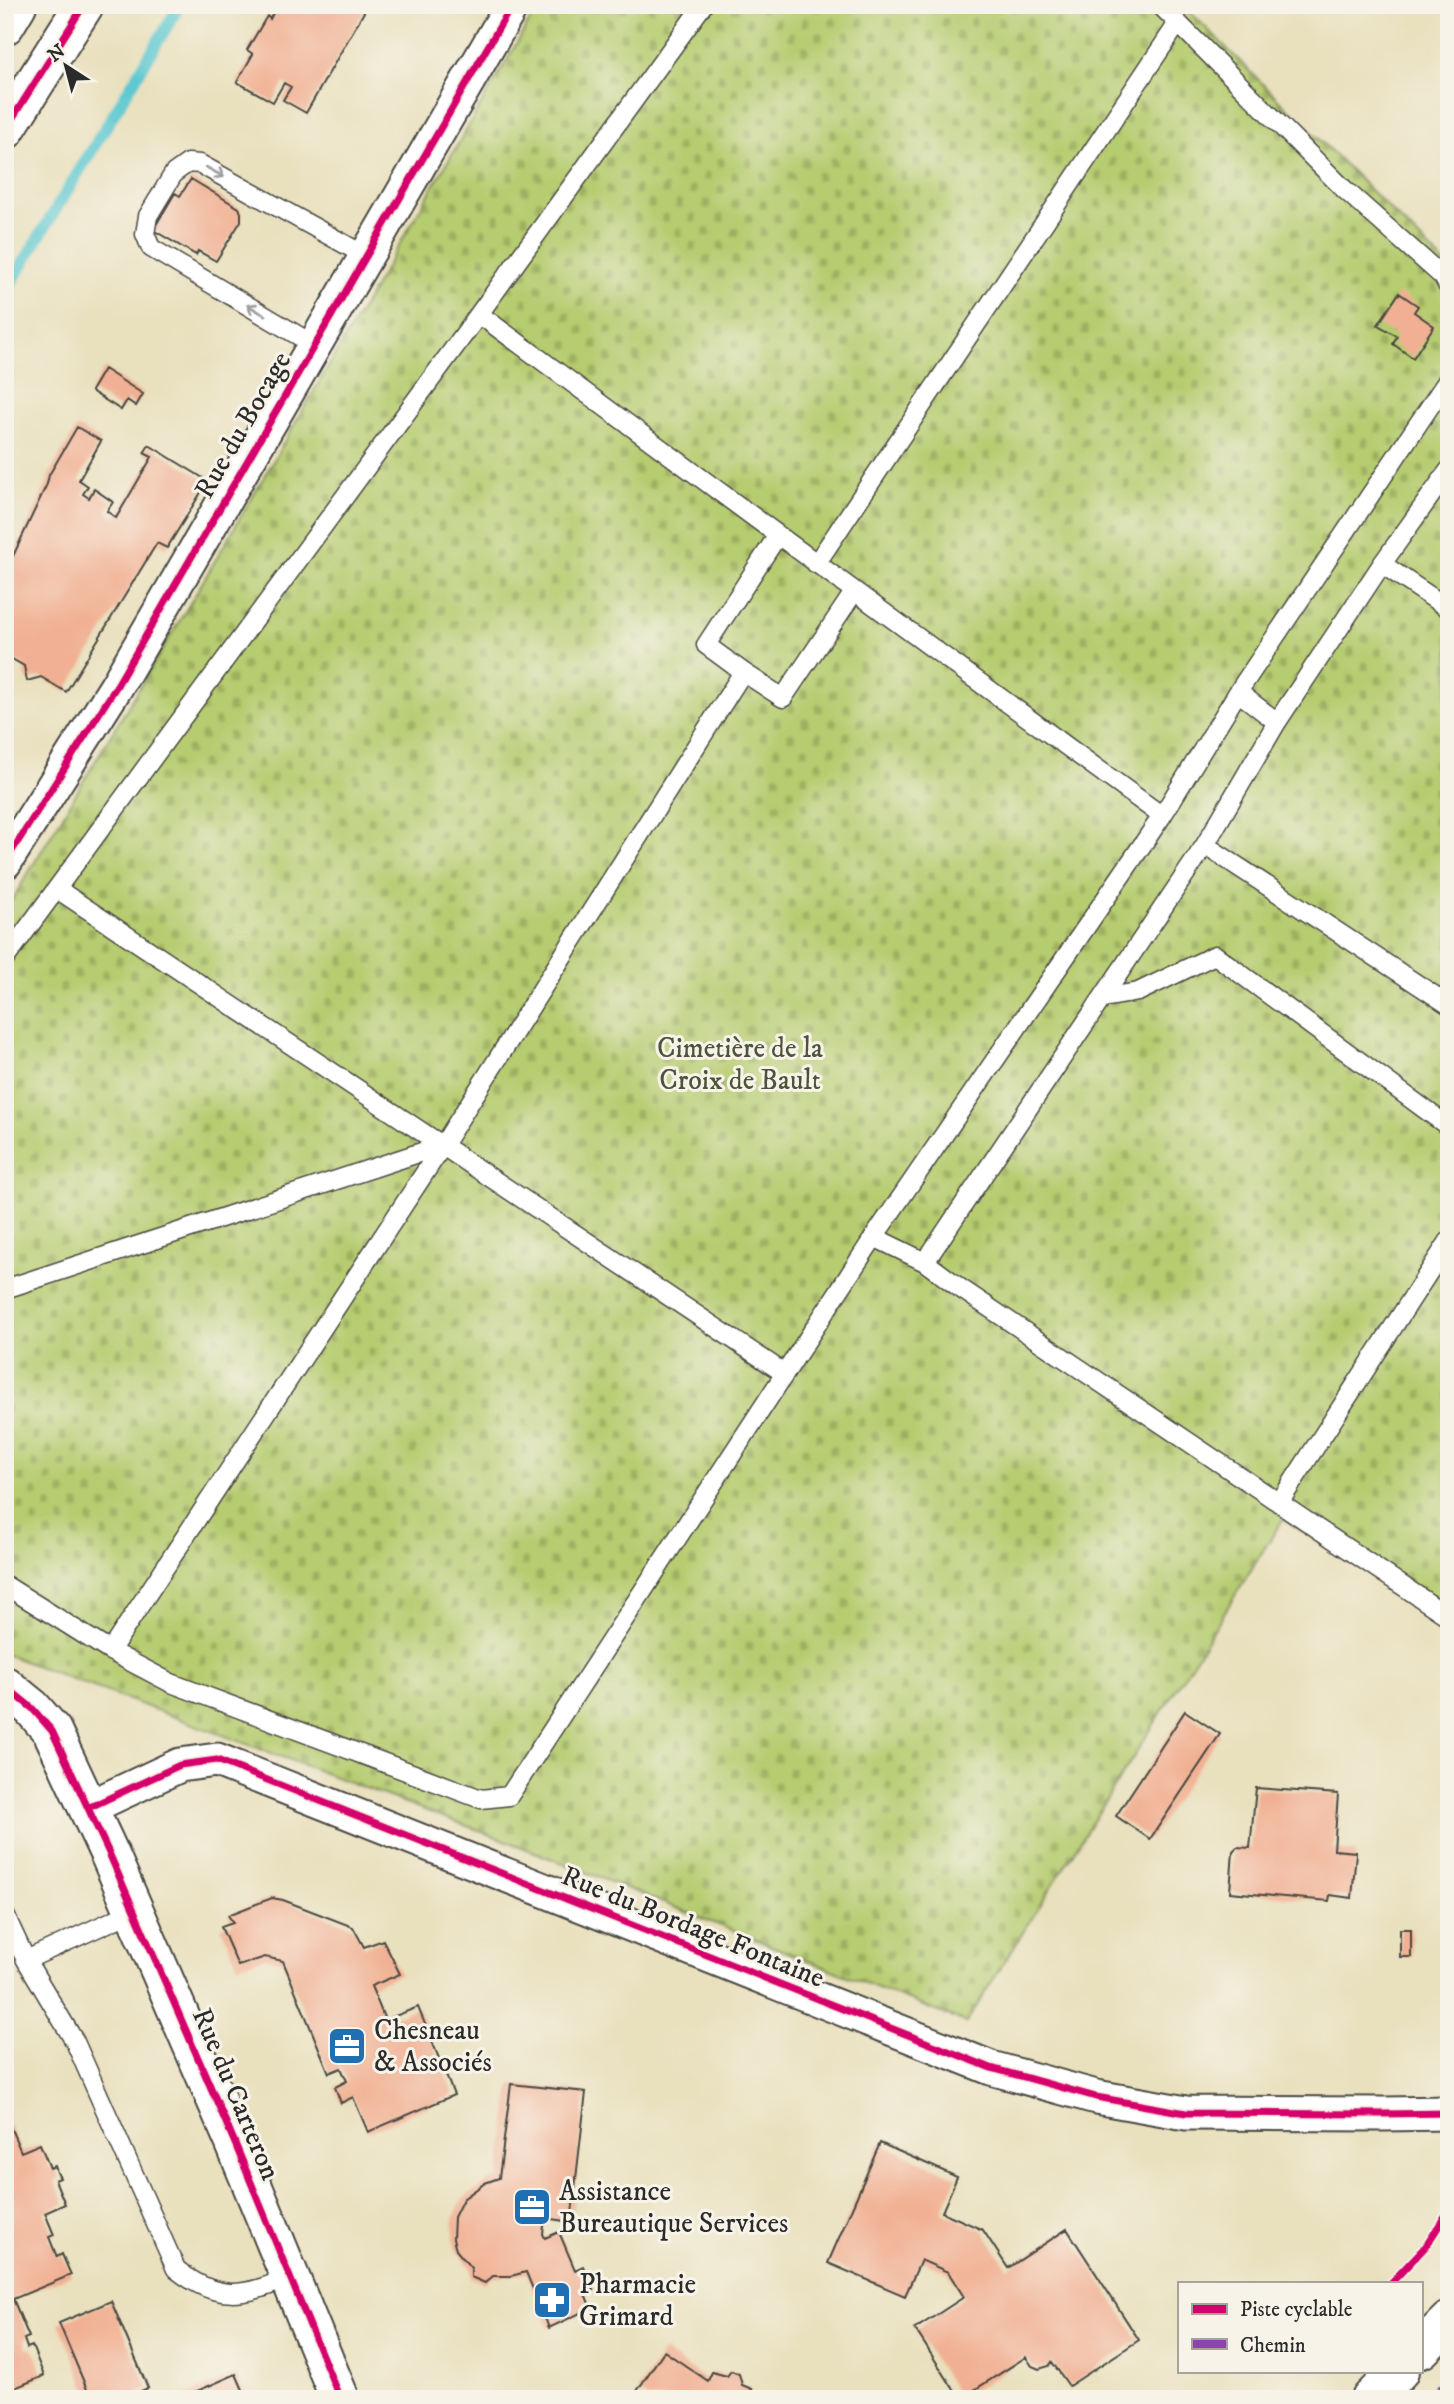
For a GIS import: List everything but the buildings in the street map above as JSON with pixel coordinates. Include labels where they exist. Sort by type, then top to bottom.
[{"type":"street","points":[[5,25],[18,5]]},
{"type":"street","points":[[5,130],[83,5]]},
{"type":"street","name":"Rue du Bocage","points":[[5,862],[116,687],[512,5]]},
{"type":"street","points":[[5,1686],[32,1708],[52,1731],[88,1808]]},
{"type":"street","name":"Rue du Bordage Fontaine","points":[[88,1808],[180,1765],[217,1760],[991,2068],[1096,2097],[1186,2113],[1449,2113]]},
{"type":"street","name":"Rue du Carteron","points":[[88,1808],[340,2399]]},
{"type":"street","points":[[1422,2348],[1449,2321]]},
{"type":"street","points":[[1371,2399],[1398,2372]]},
{"type":"lane","points":[[5,959],[703,5]]},
{"type":"lane","points":[[1160,5],[1345,189],[1443,277],[1449,288]]},
{"type":"lane","points":[[817,564],[1178,23]]},
{"type":"lane","points":[[314,345],[151,248],[145,234],[148,216],[174,173],[188,163],[200,164],[366,256]]},
{"type":"lane","points":[[479,314],[1162,816]]},
{"type":"lane","points":[[5,1585],[110,1651],[171,1683],[481,1799],[509,1796],[874,1237],[1162,816],[1238,692],[1449,378]]},
{"type":"lane","points":[[925,1262],[1205,845],[1277,722],[1382,564],[1449,470]]},
{"type":"lane","points":[[778,535],[706,645],[783,698],[854,592]]},
{"type":"lane","points":[[1382,564],[1449,609]]},
{"type":"lane","points":[[110,1651],[443,1145],[743,672]]},
{"type":"lane","points":[[1238,692],[1277,722]]},
{"type":"lane","points":[[1205,845],[1449,1005]]},
{"type":"lane","points":[[57,889],[784,1373]]},
{"type":"lane","points":[[1103,998],[1138,992],[1215,955],[1449,1126]]},
{"type":"lane","points":[[5,1289],[443,1145]]},
{"type":"lane","points":[[874,1237],[925,1262],[1449,1617]]},
{"type":"lane","points":[[1279,1503],[1449,1241]]},
{"type":"lane","points":[[26,1960],[134,1911]]},
{"type":"lane","points":[[5,1915],[26,1960],[75,2042],[176,2269],[196,2285],[229,2294],[261,2288],[290,2277]]},
{"type":"green space","name":"Cimetière de la Croix de Bault","points":[[539,5],[1183,5],[1449,268],[1449,1622],[1283,1519],[966,2023],[502,1839],[5,1654],[5,912],[198,590]]},
{"type":"waterway","points":[[5,293],[180,5]]},
{"type":"marked path","points":[[1428,2399],[1449,2379]]},
{"type":"cycle path","points":[[5,130],[84,5]]},
{"type":"cycle path","points":[[5,862],[116,687],[512,5]]},
{"type":"cycle path","points":[[5,1686],[32,1708],[52,1731],[109,1853],[234,2141],[340,2399]]},
{"type":"cycle path","points":[[88,1808],[180,1765],[217,1760],[991,2068],[1096,2097],[1186,2113],[1449,2113]]},
{"type":"cycle path","points":[[1392,2282],[1426,2246],[1449,2210]]},
{"type":"place","name":"Chesneau & Associés","points":[[347,2046]]},
{"type":"place","name":"Assistance Bureautique Services","points":[[532,2207]]},
{"type":"place","name":"Pharmacie Grimard","points":[[552,2300]]}]
